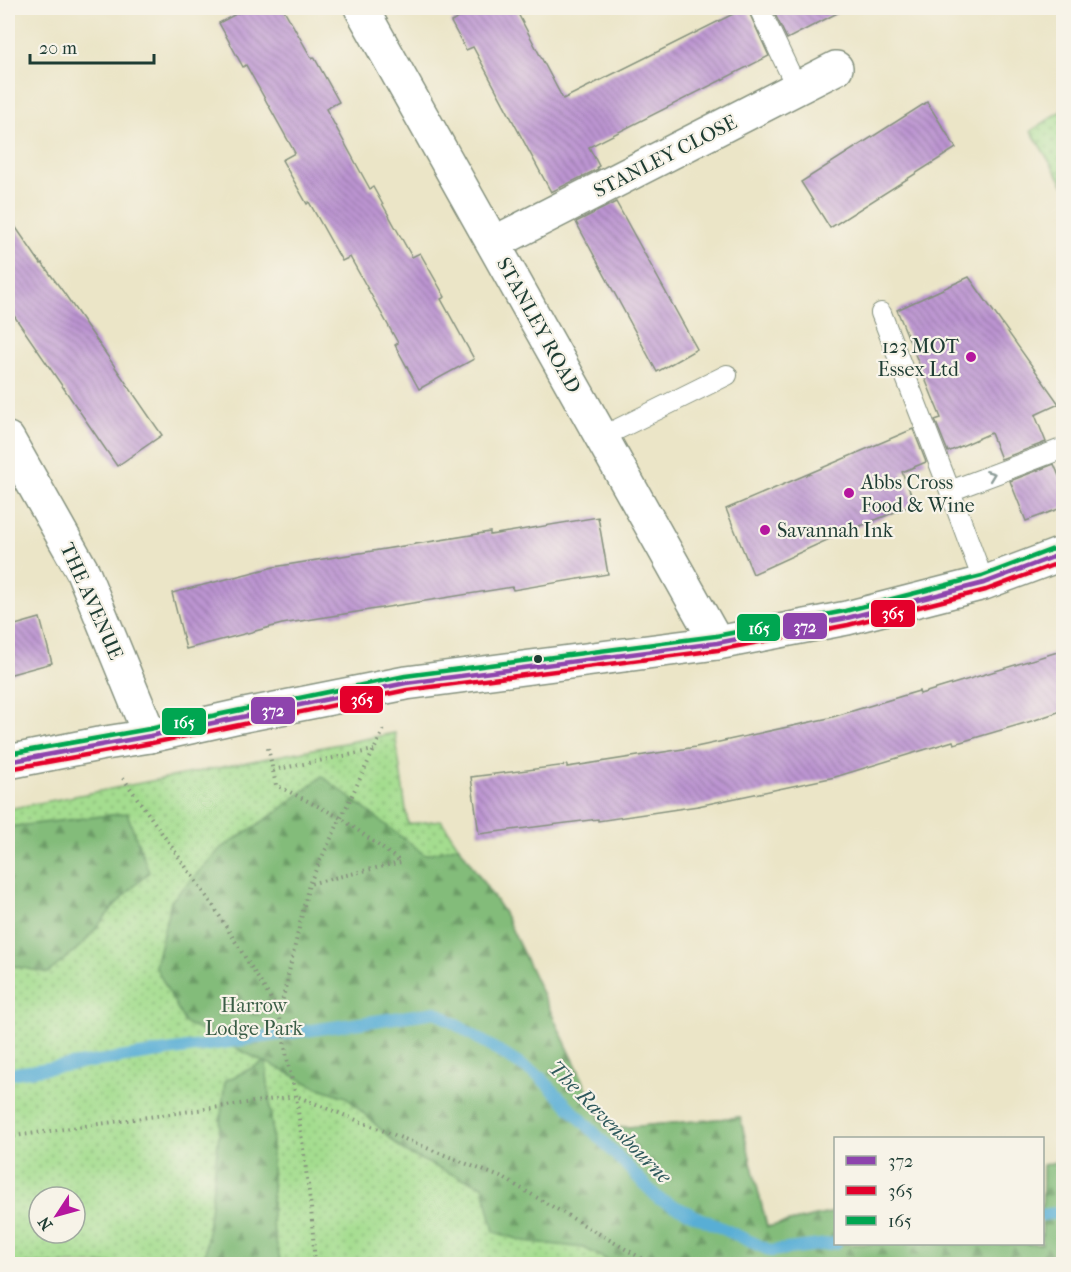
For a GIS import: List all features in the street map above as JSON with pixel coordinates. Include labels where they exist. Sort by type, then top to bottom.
[{"type":"street","name":"STANLEY ROAD","points":[[361,8],[717,643]]},
{"type":"street","name":"STANLEY CLOSE","points":[[494,243],[836,68]]},
{"type":"street","name":"THE AVENUE","points":[[8,439],[83,572],[150,736]]},
{"type":"street","points":[[8,762],[150,736],[406,683],[717,643],[847,618],[984,583],[1064,553]]},
{"type":"lane","points":[[759,8],[797,88]]},
{"type":"lane","points":[[880,313],[984,583]]},
{"type":"lane","points":[[602,437],[728,375]]},
{"type":"lane","points":[[950,491],[1064,448]]},
{"type":"path","points":[[279,1012],[309,884],[406,683]]},
{"type":"path","points":[[260,712],[276,784],[340,818],[401,862],[309,884]]},
{"type":"path","points":[[99,744],[212,904],[279,1012],[296,1096],[311,1207],[315,1264]]},
{"type":"path","points":[[273,770],[374,750]]},
{"type":"path","points":[[8,1137],[296,1096],[505,1179],[651,1264]]},
{"type":"green space","points":[[1063,110],[1063,184],[1031,131]]},
{"type":"green space","name":"Harrow Lodge Park","points":[[395,733],[408,824],[441,820],[504,913],[606,1129],[740,1117],[767,1227],[834,1212],[834,1245],[1044,1245],[1044,1165],[1063,1160],[1063,1264],[8,1264],[8,809]]},
{"type":"green space","points":[[322,776],[425,855],[459,846],[504,913],[606,1129],[740,1117],[767,1227],[834,1212],[834,1245],[1044,1245],[1044,1165],[1063,1160],[1063,1264],[615,1264],[584,1248],[524,1241],[494,1232],[483,1186],[405,1152],[346,1097],[316,1087],[266,1062],[272,1128],[272,1223],[281,1264],[204,1264],[225,1081],[264,1062],[185,1023],[155,966],[171,901],[220,849],[277,812]]},
{"type":"green space","points":[[127,813],[149,872],[115,905],[84,943],[48,973],[8,965],[8,827]]},
{"type":"building","points":[[247,8],[283,8],[339,102],[326,109],[370,189],[373,187],[412,257],[420,253],[445,297],[441,299],[474,359],[419,389],[395,345],[398,343],[350,257],[342,261],[282,160],[295,153],[246,65],[243,67],[219,23]]},
{"type":"building","points":[[478,8],[515,8],[563,99],[745,8],[769,56],[589,147],[599,166],[598,169],[551,192],[473,47],[466,50],[451,22]]},
{"type":"building","points":[[772,8],[847,8],[787,39]]},
{"type":"building","points":[[927,102],[956,148],[830,228],[801,182]]},
{"type":"building","points":[[616,202],[697,349],[657,372],[576,222]]},
{"type":"building","points":[[8,216],[162,435],[117,466],[8,307]]},
{"type":"building","name":"123 MOT Essex Ltd","points":[[969,277],[1059,404],[1035,415],[1046,442],[1001,459],[991,433],[948,452],[935,420],[941,418],[897,310]]},
{"type":"building","points":[[913,429],[926,462],[902,472],[915,504],[838,535],[753,574],[726,509]]},
{"type":"building","points":[[1054,464],[1064,488],[1064,507],[1026,521],[1010,481]]},
{"type":"building","points":[[598,517],[608,574],[282,624],[186,649],[172,593],[274,567]]},
{"type":"building","points":[[40,618],[52,663],[8,675],[8,627]]},
{"type":"building","points":[[1064,650],[1064,710],[1035,720],[954,744],[953,741],[835,777],[698,806],[598,821],[598,819],[479,834],[471,777],[567,765],[567,767],[696,747],[829,718],[919,691],[920,694]]},
{"type":"waterway","name":"The Ravensbourne","points":[[8,1074],[436,1012],[540,1077],[659,1199],[771,1251],[834,1243]]},
{"type":"waterway","name":"The Ravensbourne","points":[[1044,1215],[1064,1212]]},
{"type":"transit line","name":"165","points":[[8,754],[149,729],[405,676],[716,636],[845,611],[982,576],[1061,546]]},
{"type":"transit line","name":"372","points":[[8,762],[150,736],[406,683],[717,643],[847,618],[984,583],[1064,553]]},
{"type":"transit line","name":"365","points":[[9,769],[152,743],[407,690],[718,650],[848,625],[986,590],[1064,561]]},
{"type":"place","name":"123 MOT Essex Ltd","points":[[971,357]]},
{"type":"place","name":"Abbs Cross Food & Wine","points":[[849,493]]},
{"type":"place","name":"Savannah Ink","points":[[765,530]]}]
